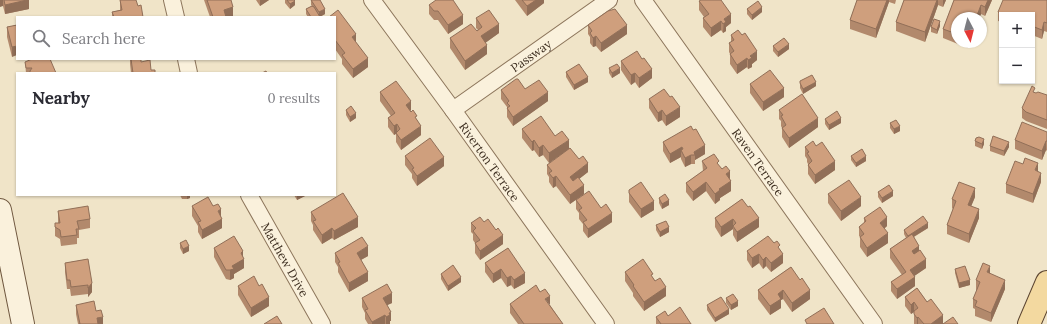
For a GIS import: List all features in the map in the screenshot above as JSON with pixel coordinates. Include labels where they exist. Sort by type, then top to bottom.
[{"type":"main road","points":[[0,210],[4,245],[23,324]]},
{"type":"main road","points":[[1029,324],[1047,282]]},
{"type":"street","points":[[172,0],[176,16]]},
{"type":"street","name":"Riverton Terrace","points":[[372,0],[453,110],[606,324]]},
{"type":"street","name":"Passway","points":[[453,110],[609,0]]},
{"type":"street","name":"Raven Terrace","points":[[643,0],[874,324]]},
{"type":"street","points":[[186,60],[189,72]]},
{"type":"street","name":"Matthew Drive","points":[[250,196],[322,324]]},
{"type":"building","points":[[4,0],[27,0],[5,5]]},
{"type":"building","points":[[120,0],[136,0],[138,6],[141,5],[143,16],[114,16],[112,12],[122,10]]},
{"type":"building","points":[[207,0],[231,0],[233,7],[224,10],[226,16],[213,16]]},
{"type":"building","points":[[287,0],[294,0],[295,1],[290,4]]},
{"type":"building","points":[[311,0],[320,0],[325,9],[319,12]]},
{"type":"building","points":[[436,0],[453,0],[463,15],[448,25],[438,11],[434,11],[429,5]]},
{"type":"building","points":[[522,0],[536,0],[527,6]]},
{"type":"building","points":[[721,0],[731,14],[724,19],[726,22],[723,24],[721,21],[711,28],[703,18],[709,14],[699,1]]},
{"type":"building","points":[[857,0],[887,0],[876,29],[850,20]]},
{"type":"building","points":[[904,0],[937,0],[925,32],[896,22]]},
{"type":"building","points":[[954,0],[988,0],[985,7],[981,5],[978,12],[951,12],[951,32],[943,29]]},
{"type":"building","points":[[1003,0],[1047,0],[1047,23],[1044,22],[1042,30],[1035,27],[1035,12],[998,12]]},
{"type":"building","points":[[758,1],[762,7],[752,15],[747,9]]},
{"type":"building","points":[[312,6],[314,7],[319,16],[310,16],[306,9]]},
{"type":"building","points":[[615,9],[627,25],[601,43],[596,36],[593,38],[590,33],[592,31],[588,25],[608,11]]},
{"type":"building","points":[[338,10],[356,34],[352,37],[368,58],[353,69],[342,55],[345,53],[336,41],[336,16],[330,16]]},
{"type":"building","points":[[489,10],[499,24],[481,36],[487,45],[465,61],[450,38],[471,24],[477,31],[482,27],[476,18]]},
{"type":"building","points":[[934,19],[940,21],[937,30],[931,27]]},
{"type":"building","points":[[16,25],[16,46],[12,47],[7,27]]},
{"type":"building","points":[[738,30],[742,35],[745,33],[757,51],[750,56],[752,58],[748,60],[747,58],[737,65],[730,54],[734,51],[729,43],[734,40],[731,35]]},
{"type":"building","points":[[784,38],[789,44],[778,52],[773,46]]},
{"type":"building","points":[[637,51],[642,59],[644,58],[652,69],[639,78],[635,73],[631,75],[621,61]]},
{"type":"building","points":[[30,60],[50,60],[56,72],[30,72],[32,68],[26,68],[25,62]]},
{"type":"building","points":[[131,60],[141,60],[141,62],[150,60],[151,70],[155,70],[155,72],[133,72]]},
{"type":"building","points":[[579,64],[588,77],[574,85],[566,72]]},
{"type":"building","points":[[617,64],[620,68],[612,73],[609,68]]},
{"type":"building","points":[[770,70],[784,88],[763,102],[750,84]]},
{"type":"building","points":[[812,75],[816,82],[803,89],[800,81]]},
{"type":"building","points":[[518,79],[525,89],[539,80],[548,92],[513,117],[507,108],[510,106],[507,103],[509,101],[501,90]]},
{"type":"building","points":[[396,81],[411,101],[406,105],[411,112],[413,110],[417,116],[415,117],[421,126],[401,140],[396,133],[400,129],[397,124],[394,126],[388,118],[395,113],[380,92]]},
{"type":"building","points":[[1032,86],[1035,88],[1033,92],[1047,95],[1047,120],[1026,112],[1022,108]]},
{"type":"building","points":[[664,89],[670,97],[672,96],[680,107],[666,116],[662,110],[658,113],[649,99]]},
{"type":"building","points":[[802,94],[818,118],[789,138],[782,128],[786,125],[781,116],[783,115],[779,110]]},
{"type":"building","points":[[351,106],[356,113],[350,117],[346,110]]},
{"type":"building","points":[[837,111],[841,118],[829,125],[825,119]]},
{"type":"building","points":[[541,116],[555,136],[562,131],[569,140],[549,153],[543,145],[539,148],[534,140],[532,142],[522,129]]},
{"type":"building","points":[[896,120],[900,126],[894,129],[890,123]]},
{"type":"building","points":[[1022,122],[1047,132],[1047,141],[1042,151],[1015,140]]},
{"type":"building","points":[[691,126],[693,130],[696,129],[705,145],[694,152],[695,155],[685,158],[681,150],[683,149],[682,147],[670,154],[663,142]]},
{"type":"building","points":[[993,136],[1009,142],[1004,151],[990,146]]},
{"type":"building","points":[[979,137],[984,139],[982,144],[975,141],[976,138]]},
{"type":"building","points":[[430,138],[444,157],[417,176],[412,169],[414,168],[405,156]]},
{"type":"building","points":[[813,141],[816,146],[822,142],[835,161],[815,175],[808,165],[812,161],[807,153],[809,152],[805,147]]},
{"type":"building","points":[[570,148],[579,159],[583,156],[588,163],[570,177],[573,181],[578,177],[584,185],[570,195],[556,176],[553,178],[549,173],[552,171],[547,165]]},
{"type":"building","points":[[862,149],[866,156],[856,163],[851,156]]},
{"type":"building","points":[[714,154],[719,161],[717,163],[722,169],[726,166],[730,171],[726,174],[731,181],[719,189],[720,190],[715,194],[706,182],[693,192],[686,183],[707,168],[702,161]]},
{"type":"building","points":[[1025,158],[1038,163],[1035,170],[1041,173],[1033,194],[1006,184],[1015,161],[1023,164]]},
{"type":"building","points":[[849,180],[861,197],[841,211],[828,194]]},
{"type":"building","points":[[641,182],[654,201],[641,209],[629,193],[629,190]]},
{"type":"building","points":[[959,182],[975,188],[968,205],[979,209],[969,234],[947,225],[956,201],[952,199]]},
{"type":"building","points":[[889,185],[893,191],[882,198],[878,192]]},
{"type":"building","points":[[589,191],[601,208],[606,204],[612,213],[588,229],[583,222],[587,220],[579,210],[582,208],[576,200]]},
{"type":"building","points":[[343,193],[358,217],[334,231],[332,228],[322,235],[313,221],[316,220],[311,212]]},
{"type":"building","points":[[665,194],[669,200],[662,204],[659,198]]},
{"type":"building","points":[[208,197],[213,206],[218,204],[221,209],[218,211],[222,219],[202,230],[198,222],[201,221],[192,206]]},
{"type":"building","points":[[742,199],[748,207],[750,206],[759,218],[737,232],[733,226],[736,223],[733,219],[721,227],[715,218]]},
{"type":"building","points":[[88,206],[90,219],[77,221],[79,229],[76,229],[77,235],[61,237],[60,230],[55,227],[55,223],[60,223],[58,211]]},
{"type":"building","points":[[880,207],[887,217],[880,223],[888,233],[867,248],[860,237],[864,234],[859,227],[866,221],[864,218]]},
{"type":"building","points":[[923,216],[928,223],[908,236],[904,230]]},
{"type":"building","points":[[480,217],[484,222],[488,219],[496,230],[498,228],[503,235],[480,251],[475,243],[480,240],[473,231],[476,228],[471,223]]},
{"type":"building","points":[[666,221],[669,227],[660,232],[656,225]]},
{"type":"building","points":[[912,234],[919,246],[912,251],[914,254],[920,250],[926,259],[910,270],[915,277],[897,289],[891,282],[906,272],[890,249]]},
{"type":"building","points":[[234,236],[243,251],[241,253],[244,259],[232,266],[234,269],[226,270],[214,248]]},
{"type":"building","points":[[768,236],[774,243],[777,241],[780,245],[778,247],[783,254],[771,263],[766,257],[763,260],[759,254],[752,258],[747,251]]},
{"type":"building","points":[[362,237],[368,246],[357,253],[368,272],[349,283],[338,263],[340,262],[335,253]]},
{"type":"building","points":[[186,240],[189,246],[183,249],[180,243]]},
{"type":"building","points":[[508,248],[525,273],[514,280],[511,276],[507,278],[501,269],[493,274],[485,263]]},
{"type":"building","points":[[88,259],[92,283],[88,288],[88,285],[71,287],[70,280],[67,280],[65,263]]},
{"type":"building","points":[[643,259],[653,274],[651,275],[655,281],[660,278],[666,287],[644,302],[625,272]]},
{"type":"building","points":[[983,263],[990,266],[987,272],[1005,280],[991,313],[975,306],[977,301],[973,299],[980,282],[976,280]]},
{"type":"building","points":[[453,265],[461,277],[448,286],[441,274]]},
{"type":"building","points":[[965,266],[970,280],[959,283],[955,269]]},
{"type":"building","points":[[791,267],[800,280],[802,278],[810,290],[792,303],[783,290],[778,294],[781,299],[770,306],[758,290]]},
{"type":"building","points":[[254,276],[259,286],[262,284],[269,297],[251,308],[238,286]]},
{"type":"building","points":[[387,284],[392,293],[383,298],[391,312],[389,313],[390,315],[386,317],[385,315],[372,322],[365,310],[368,309],[362,298]]},
{"type":"building","points":[[536,285],[540,292],[545,289],[550,296],[545,299],[563,324],[524,324],[510,304]]},
{"type":"building","points":[[917,288],[927,302],[931,299],[943,315],[931,324],[924,324],[918,317],[917,318],[914,311],[918,308],[914,302],[911,305],[905,297]]},
{"type":"building","points":[[733,294],[738,301],[731,305],[726,298]]},
{"type":"building","points":[[721,297],[729,309],[715,318],[707,305]]},
{"type":"building","points":[[94,301],[96,311],[101,310],[103,317],[97,318],[98,324],[80,324],[76,305]]},
{"type":"building","points":[[680,307],[691,324],[661,324],[656,317],[665,311],[668,316]]},
{"type":"building","points":[[824,308],[834,324],[807,324],[805,320]]},
{"type":"building","points":[[277,316],[282,324],[264,324]]},
{"type":"building","points":[[953,317],[958,324],[943,324]]}]
